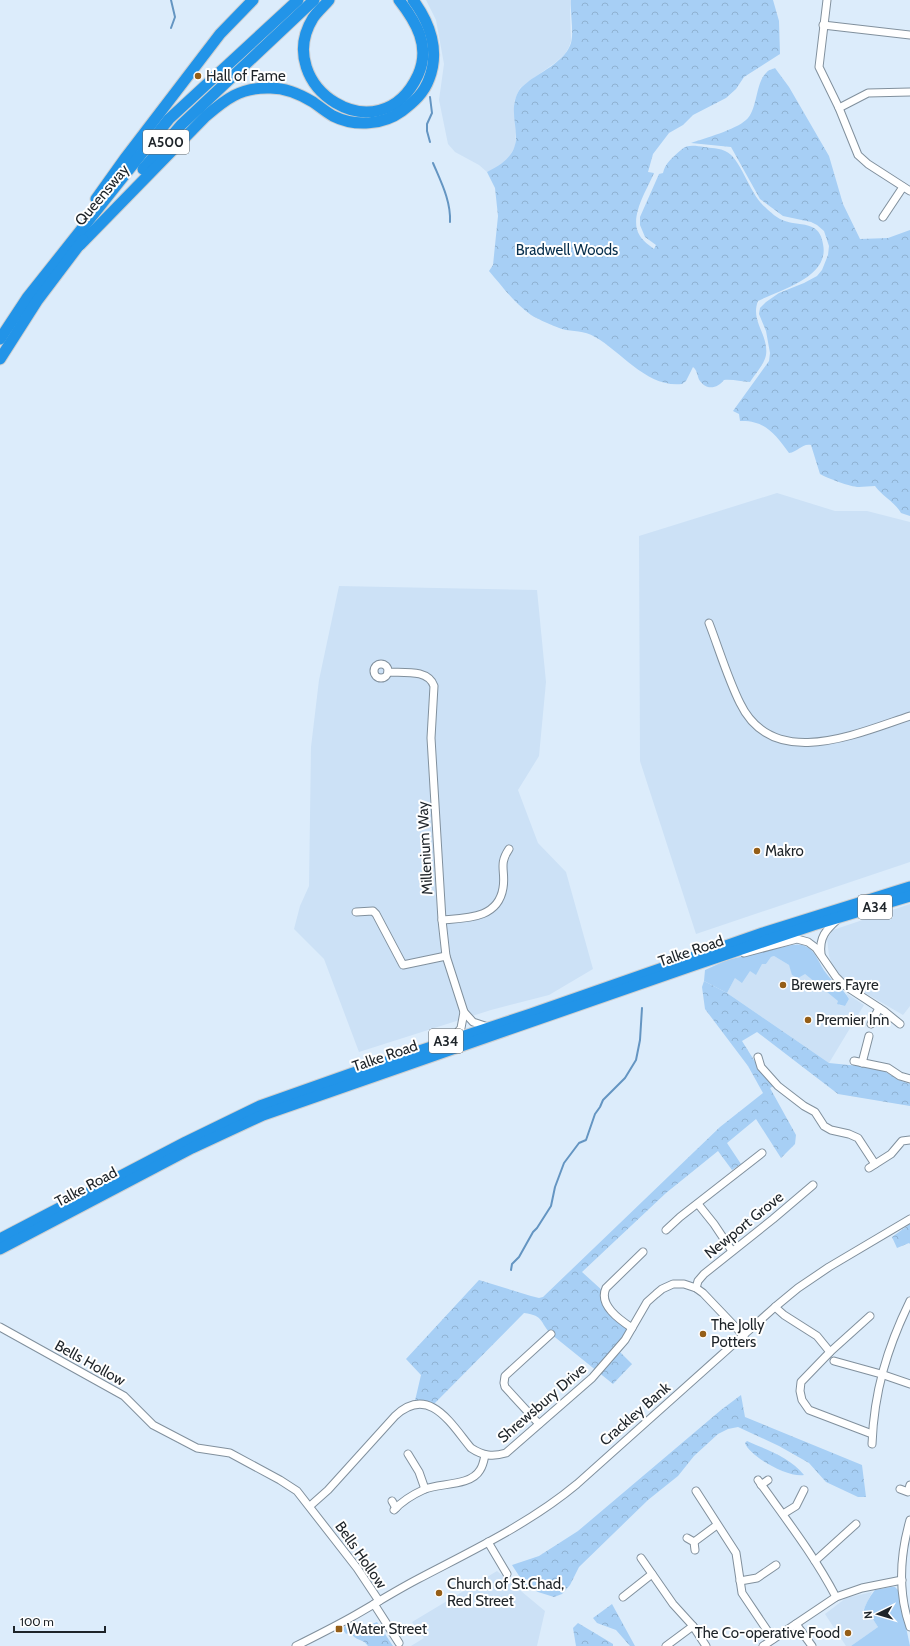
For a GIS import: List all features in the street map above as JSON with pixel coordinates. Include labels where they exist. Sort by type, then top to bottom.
[{"type":"highway","points":[[26,298],[126,157],[201,58],[220,34],[253,0]]},
{"type":"highway","name":"Queensway","points":[[0,339],[26,298],[169,119],[298,0]]},
{"type":"highway","name":"Queensway","points":[[0,359],[37,301],[80,245],[181,125],[314,0]]},
{"type":"highway","points":[[329,0],[309,25],[305,42],[306,66],[313,82],[327,98],[344,108],[363,112],[383,110],[394,105],[407,92],[419,72],[423,57],[422,39],[415,21],[399,0]]},
{"type":"highway","points":[[80,245],[206,116],[225,100],[235,94],[259,88],[281,88],[304,97],[342,120],[364,123],[384,120],[398,114],[418,98],[428,84],[434,56],[429,28],[413,0]]},
{"type":"highway","name":"Talke Road","points":[[0,1240],[186,1142],[260,1106],[763,933],[910,887]]},
{"type":"highway","name":"Talke Road","points":[[0,1249],[192,1148],[263,1115],[694,965],[840,917],[910,896]]},
{"type":"street","points":[[827,0],[819,67],[839,108],[858,155],[868,164],[910,191]]},
{"type":"street","points":[[823,25],[910,35]]},
{"type":"street","points":[[839,108],[868,93],[910,92]]},
{"type":"street","points":[[883,217],[903,187]]},
{"type":"street","points":[[709,623],[740,704],[751,720],[764,731],[779,739],[801,743],[819,742],[851,736],[910,716]]},
{"type":"street","name":"Millenium Way","points":[[388,672],[426,675],[432,680],[434,686],[431,738],[442,920],[446,956],[464,1012]]},
{"type":"street","points":[[442,920],[483,915],[495,905],[503,888],[503,858],[509,849]]},
{"type":"street","points":[[356,912],[373,911],[376,914],[403,965],[446,956]]},
{"type":"street","points":[[822,957],[820,945],[824,935],[840,917]]},
{"type":"street","points":[[694,965],[797,939],[808,942],[844,985],[900,1024]]},
{"type":"street","points":[[871,1024],[879,1008]]},
{"type":"street","points":[[464,1012],[473,1022],[488,1027]]},
{"type":"street","points":[[452,1039],[461,1028],[464,1012]]},
{"type":"street","points":[[870,1036],[858,1062],[888,1068],[900,1076],[910,1079]]},
{"type":"street","points":[[758,1057],[761,1067],[802,1109],[815,1112],[824,1126],[831,1130],[849,1134],[858,1138],[872,1166],[892,1154],[902,1141],[910,1140]]},
{"type":"street","points":[[666,1230],[680,1217],[762,1153]]},
{"type":"street","name":"Newport Grove","points":[[696,1288],[698,1281],[704,1274],[774,1219],[813,1185]]},
{"type":"street","points":[[698,1204],[714,1224],[732,1251]]},
{"type":"street","name":"Crackley Bank","points":[[296,1646],[537,1515],[557,1501],[798,1288],[829,1267],[910,1219]]},
{"type":"street","points":[[632,1328],[622,1321],[607,1305],[604,1292],[606,1288],[643,1252]]},
{"type":"street","name":"Shrewsbury Drive","points":[[310,1506],[328,1490],[395,1416],[411,1405],[432,1406],[439,1411],[471,1448],[485,1455],[498,1456],[506,1453],[587,1383],[625,1340],[647,1302],[662,1289],[673,1284],[684,1284],[696,1288]]},
{"type":"street","points":[[696,1288],[703,1293],[744,1336]]},
{"type":"street","points":[[872,1444],[872,1434],[881,1374],[897,1327],[910,1301]]},
{"type":"street","points":[[776,1307],[784,1316],[816,1336],[830,1352]]},
{"type":"street","points":[[870,1316],[830,1352],[802,1382],[800,1391],[802,1400],[809,1410],[835,1418],[872,1434]]},
{"type":"street","name":"Bells Hollow","points":[[0,1327],[124,1396],[153,1425],[197,1448],[230,1453],[297,1491],[357,1568],[376,1602]]},
{"type":"street","points":[[539,1424],[505,1387],[504,1379],[505,1376],[551,1334]]},
{"type":"street","points":[[838,1360],[910,1384]]},
{"type":"street","points":[[408,1454],[419,1472],[425,1489]]},
{"type":"street","points":[[392,1501],[395,1509],[407,1499],[425,1489],[466,1481],[475,1477],[481,1470],[485,1455]]},
{"type":"street","points":[[768,1480],[759,1482],[815,1561],[836,1597]]},
{"type":"street","points":[[783,1514],[796,1506],[804,1490]]},
{"type":"street","points":[[700,1493],[717,1525],[736,1553],[742,1593],[773,1639]]},
{"type":"street","points":[[910,1520],[904,1547],[902,1580],[905,1605],[910,1627]]},
{"type":"street","points":[[815,1561],[856,1524]]},
{"type":"street","points":[[694,1542],[717,1525]]},
{"type":"street","points":[[687,1538],[694,1542]]},
{"type":"street","points":[[488,1542],[507,1574]]},
{"type":"street","points":[[694,1542],[695,1550]]},
{"type":"street","points":[[641,1558],[673,1604],[693,1626],[706,1646]]},
{"type":"street","points":[[740,1581],[757,1578],[770,1566]]},
{"type":"street","points":[[623,1597],[652,1574]]},
{"type":"street","points":[[764,1646],[836,1597],[862,1588],[902,1580]]},
{"type":"street","points":[[376,1602],[395,1641]]},
{"type":"street","points":[[796,1624],[812,1646]]},
{"type":"street","points":[[666,1646],[693,1626]]},
{"type":"shaded area","points":[[426,0],[571,0],[571,41],[569,47],[565,54],[556,62],[520,88],[514,102],[516,132],[515,146],[509,158],[498,167],[487,172],[479,165],[455,152],[448,144],[439,100],[444,64],[436,20]]},
{"type":"shaded area","points":[[777,493],[835,511],[867,511],[910,522],[910,862],[696,934],[640,761],[639,536]]},
{"type":"shaded area","points":[[339,586],[537,590],[546,682],[539,756],[518,790],[538,843],[566,872],[593,969],[549,995],[491,1010],[359,1052],[324,959],[294,929],[300,906],[309,886],[311,747],[319,680]]},
{"type":"shaded area","points":[[910,904],[910,1006],[903,1015],[848,983],[842,977],[833,967],[829,956],[827,939],[833,930]]},
{"type":"shaded area","points":[[774,956],[789,965],[791,969],[805,974],[839,1001],[839,1005],[845,1006],[849,999],[846,993],[864,1005],[829,1063],[727,993],[735,978],[762,964],[766,964],[771,957]]},
{"type":"shaded area","points":[[497,1571],[545,1611],[537,1646],[411,1646],[424,1638],[412,1622]]},
{"type":"shaded area","points":[[872,1592],[863,1611],[869,1613],[878,1627],[851,1646],[846,1646],[825,1614],[846,1598]]},
{"type":"green space","name":"Bradwell Woods","points":[[571,0],[773,0],[779,21],[780,54],[744,77],[736,89],[726,98],[693,115],[683,125],[669,133],[653,154],[648,172],[654,173],[640,204],[636,221],[640,236],[654,249],[656,245],[645,237],[640,225],[640,217],[659,174],[663,173],[670,160],[683,148],[695,146],[720,149],[731,155],[736,160],[754,194],[769,211],[782,220],[814,228],[821,236],[823,255],[819,265],[812,273],[791,286],[758,301],[756,315],[765,341],[766,355],[761,366],[750,382],[724,380],[719,385],[709,387],[700,381],[696,370],[693,367],[686,381],[682,384],[669,384],[657,380],[646,375],[605,343],[591,335],[583,332],[562,329],[531,315],[514,300],[489,271],[493,265],[498,216],[495,188],[487,172],[503,163],[512,153],[516,133],[514,112],[515,100],[520,89],[559,60],[564,55],[571,43]]},
{"type":"green space","points":[[775,68],[789,87],[829,156],[843,204],[860,239],[888,238],[910,230],[910,516],[901,513],[875,486],[850,486],[820,474],[811,445],[802,446],[789,453],[769,430],[756,423],[740,421],[739,414],[733,411],[769,361],[770,353],[766,331],[759,314],[760,308],[779,293],[817,276],[822,270],[828,255],[829,246],[824,231],[817,225],[811,222],[783,216],[760,199],[731,147],[691,143],[735,127],[746,120],[753,110],[760,82],[768,71]]},
{"type":"green space","points":[[792,945],[804,945],[813,952],[826,973],[849,999],[845,1006],[837,1004],[838,1001],[805,974],[798,978],[792,975],[789,965],[774,956],[771,957],[766,964],[762,964],[756,975],[750,971],[742,983],[735,978],[727,993],[704,981],[705,970],[727,960]]},
{"type":"green space","points":[[704,981],[727,993],[829,1063],[879,1068],[899,1080],[910,1084],[910,1106],[838,1094],[757,1032],[742,1041],[759,1068],[775,1085],[770,1088],[796,1135],[795,1144],[781,1158],[756,1119],[727,1143],[741,1164],[732,1170],[718,1151],[666,1193],[582,1272],[604,1292],[605,1300],[632,1328],[617,1349],[632,1364],[613,1384],[551,1334],[539,1318],[531,1314],[524,1313],[432,1406],[414,1405],[421,1375],[406,1359],[479,1280],[531,1296],[539,1298],[543,1297],[720,1127],[763,1093],[748,1066],[705,1009],[702,987]]},
{"type":"green space","points":[[910,1224],[910,1244],[909,1243],[897,1248],[892,1237]]},
{"type":"green space","points":[[741,1395],[745,1417],[862,1465],[866,1497],[858,1497],[826,1482],[809,1463],[779,1446],[738,1427],[728,1429],[718,1434],[694,1456],[678,1476],[648,1500],[579,1567],[570,1585],[562,1594],[554,1597],[538,1592],[525,1585],[512,1565],[539,1556],[578,1531],[721,1410]]},
{"type":"green space","points":[[747,1441],[792,1463],[804,1475],[797,1475],[780,1470],[762,1460],[748,1449],[745,1443]]},
{"type":"green space","points":[[895,1587],[898,1590],[910,1646],[851,1646],[878,1627],[869,1613],[865,1615],[863,1613],[871,1595],[875,1590]]},
{"type":"green space","points":[[612,1604],[635,1646],[630,1646],[616,1630],[597,1623],[593,1618]]},
{"type":"green space","points":[[377,1622],[393,1646],[368,1646],[350,1632],[346,1634],[342,1628],[348,1625],[358,1632],[366,1631],[372,1624]]},
{"type":"green space","points":[[578,1623],[613,1644],[613,1646],[576,1646],[573,1628]]},
{"type":"waterway","points":[[171,0],[175,17],[171,28]]},
{"type":"waterway","points":[[430,97],[432,113],[427,124],[430,142]]},
{"type":"waterway","points":[[433,163],[447,199],[450,222]]},
{"type":"waterway","points":[[511,1270],[512,1264],[519,1257],[533,1232],[551,1206],[555,1187],[564,1163],[579,1143],[586,1140],[595,1114],[603,1100],[625,1078],[636,1060],[640,1040],[642,1008]]},
{"type":"place","name":"Hall of Fame","points":[[198,76]]},
{"type":"place","name":"Makro","points":[[757,851]]},
{"type":"place","name":"Brewers Fayre","points":[[783,985]]},
{"type":"place","name":"Premier Inn","points":[[808,1020]]},
{"type":"place","name":"The Jolly Potters","points":[[703,1334]]},
{"type":"place","name":"Church of St.Chad, Red Street","points":[[439,1593]]},
{"type":"place","name":"Water Street","points":[[339,1629]]},
{"type":"place","name":"The Co-operative Food","points":[[848,1633]]}]
